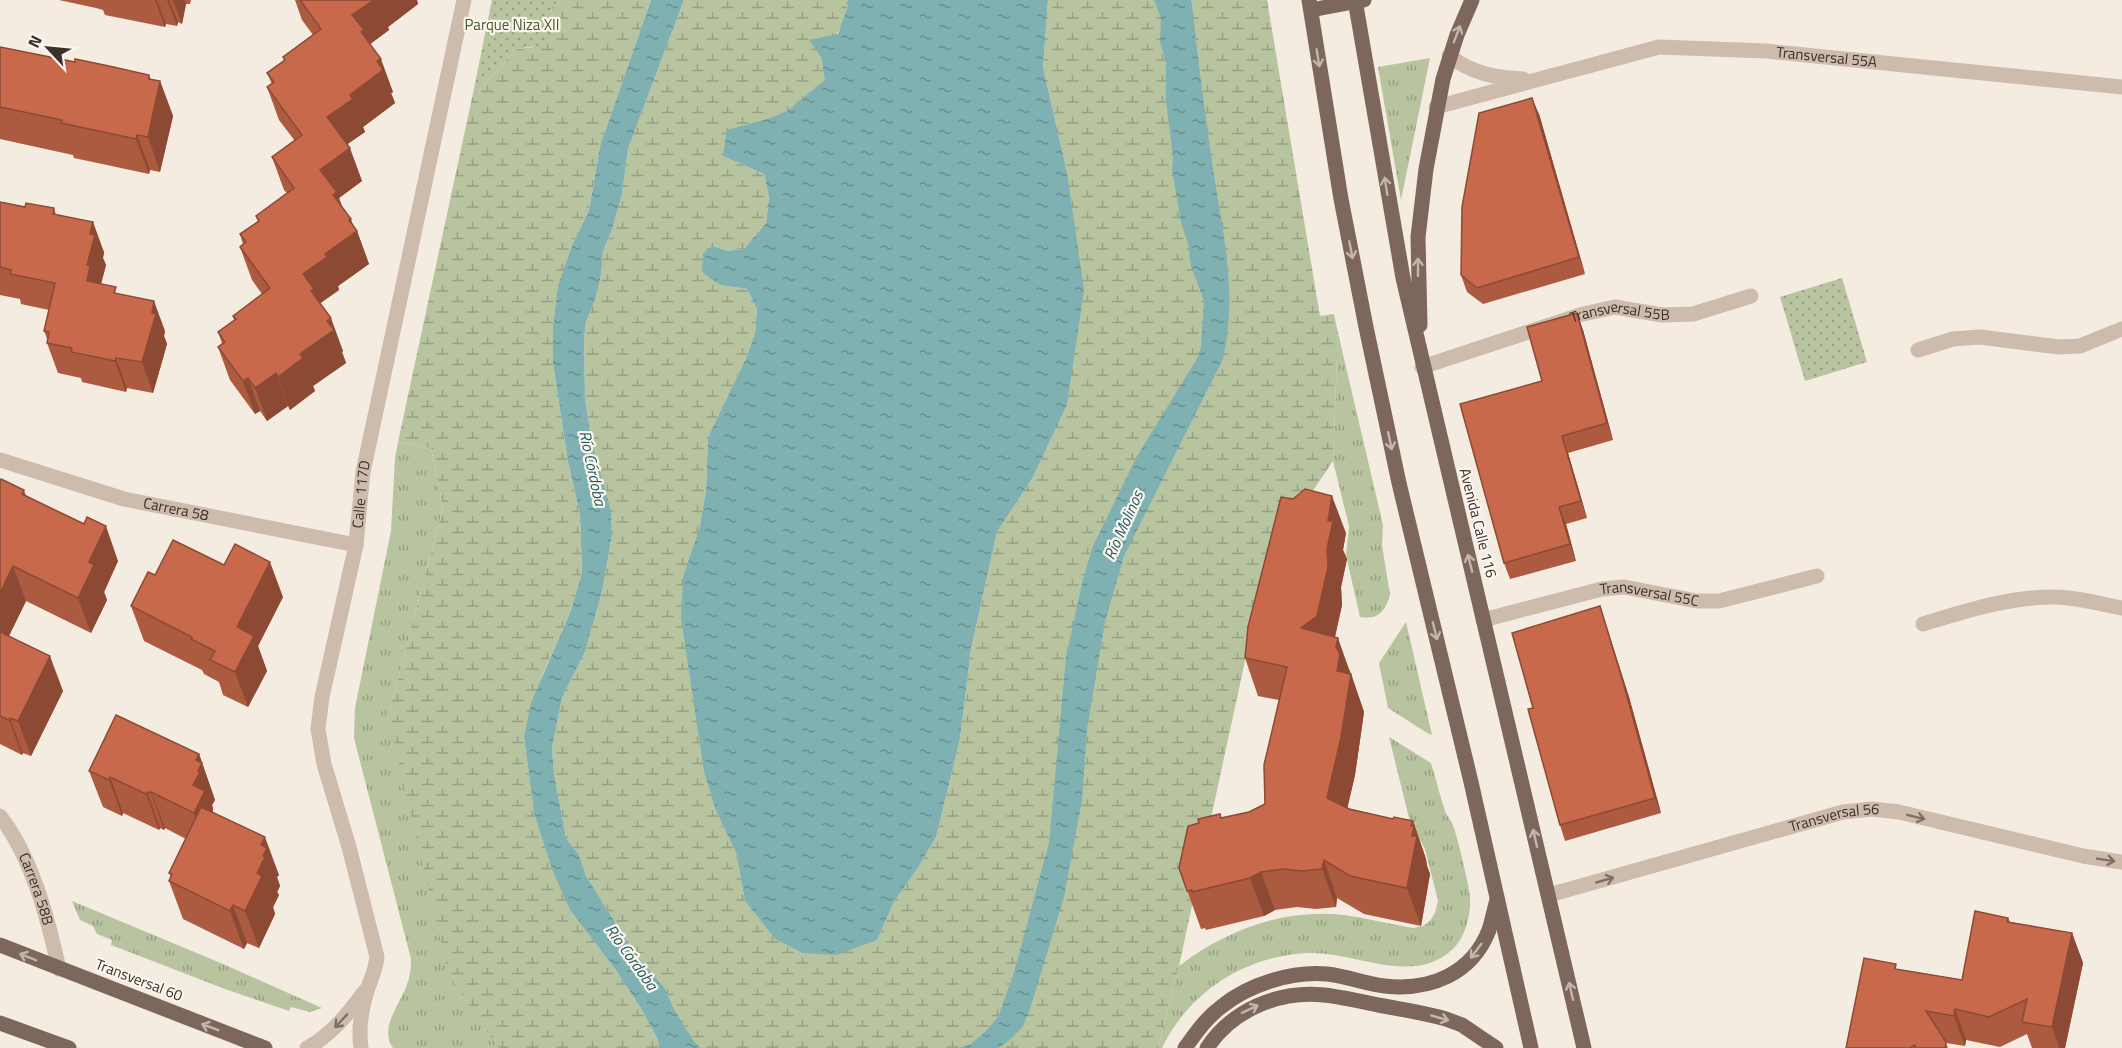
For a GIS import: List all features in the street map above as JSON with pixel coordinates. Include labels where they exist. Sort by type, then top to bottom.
[{"type":"main road","points":[[1422,367],[1418,237],[1426,169],[1436,107],[1449,56],[1472,0]]},
{"type":"main road","name":"Avenida Calle 116","points":[[1531,1048],[1498,898],[1399,483],[1341,199],[1310,5],[1358,1],[1393,228],[1422,367],[1584,1048]]},
{"type":"main road","points":[[1185,1048],[1200,1027],[1223,1005],[1245,992],[1276,979],[1327,974],[1383,986],[1408,988],[1425,986],[1442,980],[1458,970],[1479,948],[1489,930],[1498,898]]},
{"type":"main road","name":"Transversal 60","points":[[0,945],[265,1048]]},
{"type":"main road","points":[[1208,1048],[1222,1029],[1239,1014],[1283,997],[1322,994],[1446,1019],[1462,1025],[1496,1048]]},
{"type":"main road","points":[[0,1023],[42,1043],[69,1048]]},
{"type":"street","name":"Calle 117D","points":[[361,1048],[360,1022],[377,957],[349,847],[324,764],[318,729],[322,697],[356,545],[362,503],[363,472],[464,0]]},
{"type":"street","name":"Transversal 55A","points":[[1436,107],[1645,50],[1671,47],[1766,51],[2121,92]]},
{"type":"street","name":"Transversal 55A","points":[[1449,56],[1461,65],[1485,75],[1535,80]]},
{"type":"street","name":"Transversal 55B","points":[[1422,367],[1583,314],[1615,308],[1662,315],[1693,314],[1751,296]]},
{"type":"street","points":[[1918,350],[1953,339],[1980,337],[2059,347],[2080,346],[2122,329]]},
{"type":"street","name":"Carrera 58","points":[[0,460],[123,499],[356,545]]},
{"type":"street","name":"Transversal 55C","points":[[1483,620],[1602,589],[1624,587],[1697,601],[1719,601],[1817,576]]},
{"type":"street","points":[[1923,624],[1988,604],[2024,598],[2056,597],[2122,608]]},
{"type":"street","name":"Transversal 56","points":[[1549,895],[1843,812],[1872,809],[1899,812],[2083,856],[2122,862]]},
{"type":"street","name":"Carrera 58B","points":[[0,816],[9,827],[22,852],[36,888],[51,933],[59,969]]},
{"type":"street","name":"Calle 117D","points":[[307,1048],[322,1040],[334,1028],[368,986]]},
{"type":"green space","name":"Parque Niza XII","points":[[492,0],[561,0],[551,8],[554,21],[551,37],[543,45],[516,49],[472,98]]},
{"type":"green space","points":[[561,0],[651,0],[600,146],[589,210],[571,248],[558,285],[553,326],[553,363],[568,462],[580,514],[582,573],[571,610],[543,674],[524,737],[534,813],[570,910],[615,969],[642,1010],[658,1040],[659,1048],[499,1048],[497,1046],[449,976],[388,717],[443,507],[431,448],[398,442],[472,98],[516,49],[534,47],[554,21],[551,8]]},
{"type":"green space","points":[[684,0],[848,0],[843,23],[821,57],[826,80],[787,111],[767,119],[723,156],[764,174],[769,197],[766,223],[744,249],[727,251],[713,246],[720,285],[747,289],[757,309],[755,333],[747,356],[708,437],[706,491],[699,530],[716,811],[736,853],[745,901],[775,939],[802,953],[877,940],[894,902],[936,837],[960,739],[971,649],[997,532],[1033,477],[1067,405],[1067,172],[1043,67],[1048,0],[1267,0],[1320,316],[1334,314],[1338,333],[1333,461],[1267,559],[1179,966],[1158,1048],[701,1048],[674,1009],[665,988],[635,954],[586,876],[579,855],[566,838],[554,774],[552,748],[562,698],[585,652],[602,592],[612,535],[611,510],[591,438],[585,398],[586,322],[596,297],[603,251],[612,230],[622,194],[628,149]]},
{"type":"green space","points":[[1430,58],[1401,200],[1378,67]]},
{"type":"green space","points":[[1842,278],[1867,362],[1805,381],[1780,297]]},
{"type":"green space","points":[[1338,333],[1383,525],[1382,545],[1390,595],[1380,614],[1366,618],[1360,617],[1346,555],[1349,526],[1333,461]]},
{"type":"green space","points":[[398,442],[431,448],[443,507],[388,717],[499,1048],[393,1048],[389,1040],[389,1025],[407,984],[411,959],[354,738],[355,708],[391,531]]},
{"type":"green space","points":[[1406,622],[1432,735],[1388,708],[1379,663]]},
{"type":"green space","points":[[1389,737],[1431,763],[1445,811],[1454,828],[1470,898],[1466,926],[1461,939],[1453,949],[1437,960],[1420,965],[1383,964],[1307,953],[1262,961],[1221,981],[1203,994],[1173,1028],[1162,1048],[1158,1048],[1179,966],[1197,953],[1236,932],[1257,924],[1300,915],[1344,915],[1413,928],[1423,926],[1430,921],[1438,901],[1425,849],[1410,822]]},
{"type":"green space","points":[[72,901],[322,1008],[310,1012],[291,1007],[289,1011],[111,945],[112,940],[97,934],[93,926],[80,920]]},
{"type":"water","name":"Río Córdoba","points":[[651,0],[684,0],[628,149],[622,194],[612,230],[603,251],[596,297],[586,322],[585,398],[591,438],[611,510],[612,535],[602,592],[585,652],[562,698],[552,748],[554,774],[566,838],[579,855],[586,876],[635,954],[665,988],[674,1009],[701,1048],[659,1048],[658,1040],[642,1010],[615,969],[570,910],[552,869],[534,813],[524,737],[531,703],[571,610],[582,573],[580,514],[568,462],[553,363],[553,326],[558,285],[571,248],[589,210],[600,146]]},
{"type":"water","points":[[848,0],[1048,0],[1043,67],[1067,172],[1084,290],[1067,405],[1033,477],[997,532],[971,649],[960,739],[936,837],[894,902],[877,940],[836,955],[802,953],[775,939],[745,901],[736,853],[716,811],[704,771],[681,618],[683,577],[699,530],[706,491],[708,437],[747,356],[755,333],[757,309],[747,289],[720,285],[702,272],[703,253],[713,246],[727,251],[744,249],[766,223],[769,197],[764,174],[723,156],[727,130],[787,111],[825,80],[821,57],[809,40],[838,34]]},
{"type":"water","name":"Río Molinos","points":[[1154,0],[1191,0],[1192,5],[1207,128],[1225,240],[1229,311],[1223,359],[1124,556],[1105,622],[1087,729],[1082,800],[1064,897],[1031,1006],[1023,1026],[999,1048],[959,1048],[971,1044],[998,1017],[1013,976],[1049,843],[1066,657],[1083,579],[1093,546],[1136,458],[1198,357],[1201,347],[1204,301],[1191,266],[1172,169],[1173,157],[1166,101],[1166,63],[1160,41],[1161,18]]},
{"type":"building","points":[[300,0],[374,0],[352,15],[364,30],[361,32],[381,59],[377,61],[383,70],[350,95],[353,99],[327,117],[350,148],[320,170],[337,192],[333,195],[357,231],[325,254],[327,257],[303,274],[314,289],[311,291],[331,318],[327,321],[334,330],[300,354],[303,358],[278,377],[276,373],[255,388],[248,378],[243,381],[218,347],[225,342],[218,332],[236,319],[233,316],[270,288],[240,247],[246,242],[240,234],[259,221],[256,216],[294,188],[272,157],[302,135],[267,87],[274,82],[267,73],[285,60],[283,57],[321,29]]},
{"type":"building","points":[[0,47],[75,62],[75,59],[109,66],[149,75],[149,79],[160,81],[148,137],[137,135],[136,139],[0,107]]},
{"type":"building","points":[[1532,98],[1579,257],[1477,288],[1461,275],[1462,207],[1479,113]]},
{"type":"building","points":[[0,202],[25,207],[26,203],[54,208],[53,214],[93,222],[90,234],[95,235],[87,265],[90,266],[87,281],[116,287],[114,293],[154,301],[152,313],[156,314],[142,362],[116,358],[115,361],[71,352],[72,348],[47,343],[49,332],[44,331],[55,283],[10,274],[11,270],[0,267]]},
{"type":"building","points":[[1577,313],[1607,423],[1562,436],[1581,501],[1559,507],[1570,544],[1504,563],[1460,404],[1542,381],[1527,327]]},
{"type":"building","points":[[1,479],[24,490],[22,494],[84,524],[87,517],[106,526],[89,562],[94,565],[78,598],[13,566],[0,593]]},
{"type":"building","points":[[1305,489],[1332,496],[1328,521],[1333,521],[1327,549],[1328,567],[1317,616],[1301,628],[1338,638],[1336,647],[1340,654],[1337,671],[1351,674],[1341,737],[1327,798],[1349,809],[1413,821],[1412,836],[1417,836],[1407,888],[1350,876],[1324,860],[1322,869],[1302,871],[1283,869],[1261,872],[1250,878],[1192,892],[1192,890],[1187,891],[1179,868],[1188,826],[1199,823],[1198,819],[1220,814],[1221,818],[1249,812],[1265,804],[1264,765],[1287,667],[1245,658],[1248,627],[1281,497],[1293,499]]},
{"type":"building","points":[[173,540],[224,565],[235,544],[270,562],[237,627],[254,636],[235,672],[210,660],[215,651],[131,606],[148,572],[155,575]]},
{"type":"building","points":[[1600,606],[1655,798],[1560,825],[1528,709],[1533,708],[1512,633]]},
{"type":"building","points":[[0,632],[50,656],[18,721],[0,716]]},
{"type":"building","points":[[116,715],[199,754],[196,760],[202,763],[193,785],[205,791],[194,813],[151,792],[146,794],[110,777],[109,780],[89,771]]},
{"type":"building","points":[[201,807],[265,837],[261,845],[267,848],[263,856],[265,857],[257,873],[262,876],[245,911],[233,905],[230,911],[169,881],[172,874],[169,873]]},
{"type":"building","points":[[1975,911],[2008,918],[2007,922],[2072,933],[2052,1027],[2022,1022],[2027,999],[1989,1017],[1955,1009],[1954,1016],[1926,1011],[1946,1042],[1945,1048],[1915,1048],[1915,1045],[1910,1048],[1846,1048],[1864,958],[1896,964],[1895,969],[1962,980]]}]
